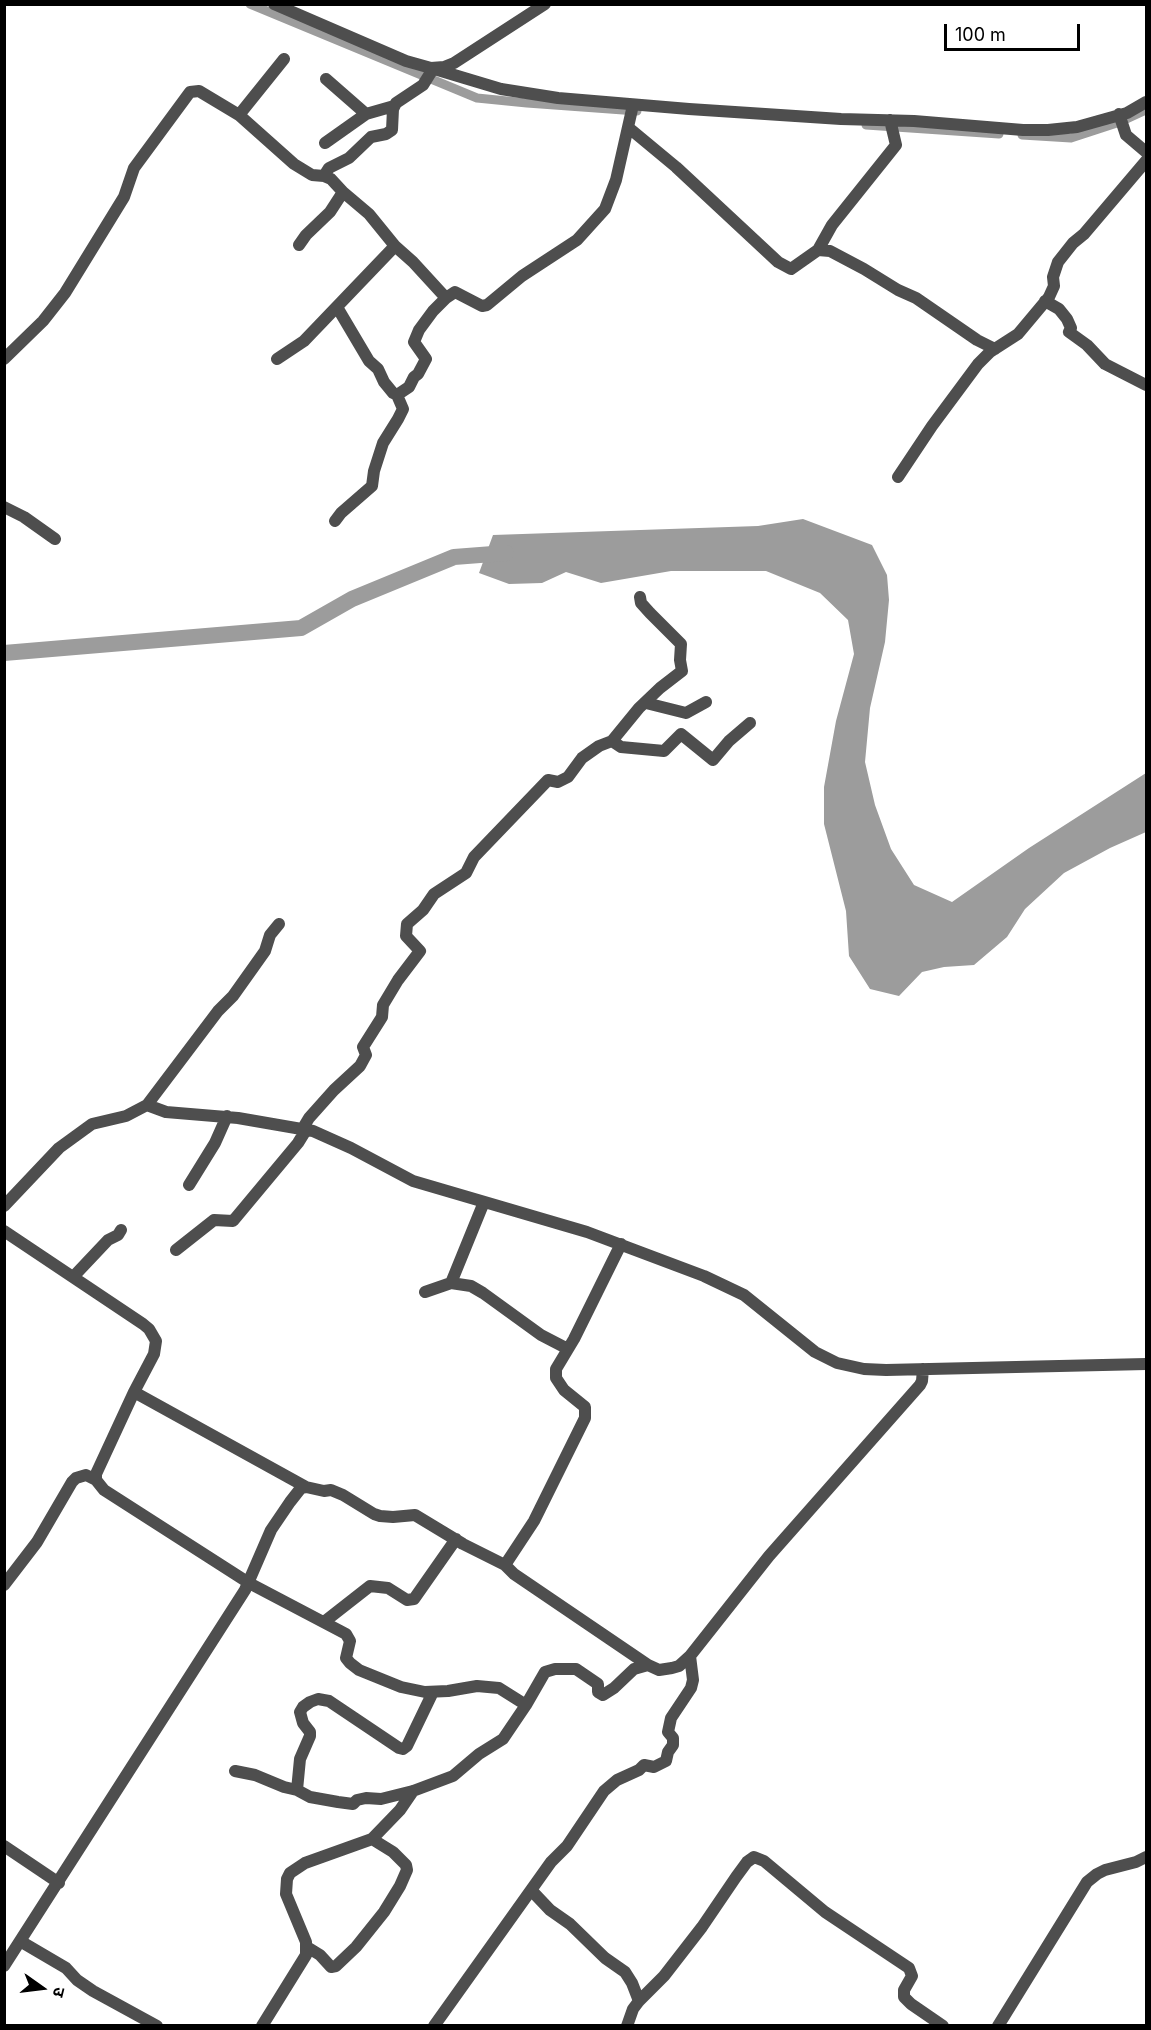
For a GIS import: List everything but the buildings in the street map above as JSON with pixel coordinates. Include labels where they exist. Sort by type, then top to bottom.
[{"type":"street","points":[[274,4],[430,73],[522,93],[633,106],[841,119],[892,126],[1041,130],[1077,127],[1120,116],[1146,102]]},
{"type":"street","points":[[324,176],[329,168],[349,158],[371,137],[386,134],[392,130],[394,106],[430,73],[454,63],[545,4]]},
{"type":"street","points":[[239,115],[284,59]]},
{"type":"street","points":[[326,79],[366,114]]},
{"type":"street","points":[[4,360],[43,321],[65,293],[124,197],[134,168],[190,92],[199,91],[239,115],[294,164],[312,175],[331,179],[369,214],[395,246],[446,298]]},
{"type":"street","points":[[325,143],[366,114],[394,106]]},
{"type":"street","points":[[397,395],[409,387],[426,359],[414,342],[419,330],[446,298],[455,292],[479,306],[487,305],[515,281],[584,233],[602,213],[610,198],[633,106]]},
{"type":"street","points":[[1120,116],[1126,135],[1146,152]]},
{"type":"street","points":[[630,125],[778,262],[791,269],[818,250],[832,225],[896,145],[892,126]]},
{"type":"street","points":[[898,477],[978,364],[1018,334],[1045,301],[1054,286],[1053,276],[1058,262],[1072,243],[1084,234],[1146,161]]},
{"type":"street","points":[[299,245],[330,212],[343,192]]},
{"type":"street","points":[[277,359],[304,341],[395,246]]},
{"type":"street","points":[[818,250],[830,251],[916,298],[977,340],[995,349]]},
{"type":"street","points":[[1045,301],[1059,309],[1071,328],[1069,332],[1087,345],[1105,364],[1146,385]]},
{"type":"street","points":[[335,521],[372,486],[383,443],[402,413],[397,395],[384,382],[378,369],[364,353],[337,307]]},
{"type":"street","points":[[4,507],[24,517],[55,539]]},
{"type":"street","points":[[176,1250],[214,1220],[233,1221],[304,1132],[309,1118],[360,1066],[366,1055],[363,1047],[382,1017],[383,1005],[420,951],[406,936],[407,924],[423,910],[434,894],[466,873],[474,857],[548,780],[558,782],[568,777],[582,758],[599,746],[612,741],[624,725],[660,688],[682,671],[681,644],[645,608],[640,597]]},
{"type":"street","points":[[646,703],[686,713],[706,702]]},
{"type":"street","points":[[612,741],[621,747],[664,751],[681,734],[712,759],[750,723]]},
{"type":"street","points":[[4,1206],[59,1148],[79,1131],[92,1124],[126,1116],[147,1105],[218,1011],[233,996],[265,951],[270,935],[279,924]]},
{"type":"street","points":[[147,1105],[166,1112],[323,1135],[405,1178],[483,1206],[704,1276],[750,1300],[815,1352],[829,1360],[864,1369],[923,1373],[1146,1364]]},
{"type":"street","points":[[189,1185],[215,1143],[225,1121]]},
{"type":"street","points":[[451,1283],[483,1206]]},
{"type":"street","points":[[74,1276],[104,1244],[118,1235],[121,1230]]},
{"type":"street","points":[[4,1231],[74,1276],[143,1324],[155,1336],[157,1345],[154,1354],[96,1474],[96,1480]]},
{"type":"street","points":[[505,1565],[534,1521],[585,1418],[585,1407],[564,1390],[556,1378],[555,1369],[568,1349],[619,1248]]},
{"type":"street","points":[[424,1292],[451,1283],[477,1289],[540,1335],[568,1349]]},
{"type":"street","points":[[134,1392],[306,1487],[324,1491],[331,1490],[374,1514],[393,1517],[415,1515],[505,1565],[514,1574],[648,1665],[659,1670],[679,1666],[690,1656],[769,1556],[923,1373]]},
{"type":"street","points":[[4,1585],[37,1542],[72,1482],[86,1475],[96,1480],[104,1490],[249,1583],[349,1637],[346,1658],[354,1667],[400,1687],[433,1692],[448,1692],[477,1686],[492,1687],[506,1691],[526,1705]]},
{"type":"street","points":[[4,1966],[249,1583],[271,1530],[296,1494],[301,1488],[306,1487]]},
{"type":"street","points":[[324,1622],[370,1586],[388,1588],[407,1600],[414,1599],[456,1539]]},
{"type":"street","points":[[434,2025],[556,1856],[567,1846],[599,1797],[610,1785],[625,1775],[639,1770],[644,1765],[654,1767],[666,1761],[673,1745],[673,1738],[668,1732],[670,1718],[691,1688],[693,1680],[690,1656]]},
{"type":"street","points":[[235,1771],[255,1775],[310,1797],[353,1804],[357,1800],[366,1798],[381,1799],[413,1791],[453,1776],[479,1754],[502,1739],[526,1705],[543,1675],[550,1670],[576,1669],[598,1684],[598,1692],[603,1695],[634,1669],[648,1665]]},
{"type":"street","points":[[297,1790],[300,1759],[310,1736],[300,1713],[303,1707],[318,1699],[329,1701],[403,1749],[410,1741],[433,1692]]},
{"type":"street","points":[[372,1839],[393,1852],[406,1865],[405,1876],[391,1902],[356,1947],[336,1966],[331,1967],[320,1955],[307,1947],[286,1894],[287,1879],[290,1873],[304,1863],[372,1839],[400,1810],[413,1791]]},
{"type":"street","points":[[4,1846],[59,1883]]},
{"type":"street","points":[[627,2025],[639,2001],[664,1976],[702,1927],[735,1877],[754,1857],[764,1862],[825,1912],[909,1968],[912,1976],[904,1990],[904,1997],[944,2025]]},
{"type":"street","points":[[998,2025],[1087,1882],[1097,1874],[1136,1863],[1146,1857]]},
{"type":"street","points":[[531,1890],[550,1910],[570,1924],[606,1958],[625,1972],[639,2001]]},
{"type":"street","points":[[20,1941],[66,1968],[77,1980],[93,1991],[158,2025]]},
{"type":"street","points":[[262,2025],[303,1960],[307,1947]]},
{"type":"shaded area","points":[[803,519],[872,545],[887,575],[889,600],[885,642],[870,708],[865,762],[875,805],[891,849],[914,885],[952,902],[1029,848],[1146,773],[1146,832],[1064,873],[1025,909],[1007,937],[974,965],[944,967],[922,972],[899,996],[870,989],[849,956],[846,911],[824,824],[824,787],[836,721],[854,654],[848,620],[820,593],[766,571],[671,571],[601,583],[566,572],[542,583],[509,584],[479,573],[493,535],[758,526]]},
{"type":"waterway","points":[[250,4],[477,98],[637,111]]},
{"type":"waterway","points":[[1022,135],[1071,138],[1120,122],[1146,110]]},
{"type":"waterway","points":[[866,125],[999,134]]},
{"type":"waterway","points":[[4,653],[301,628],[352,599],[454,557],[506,553]]}]
